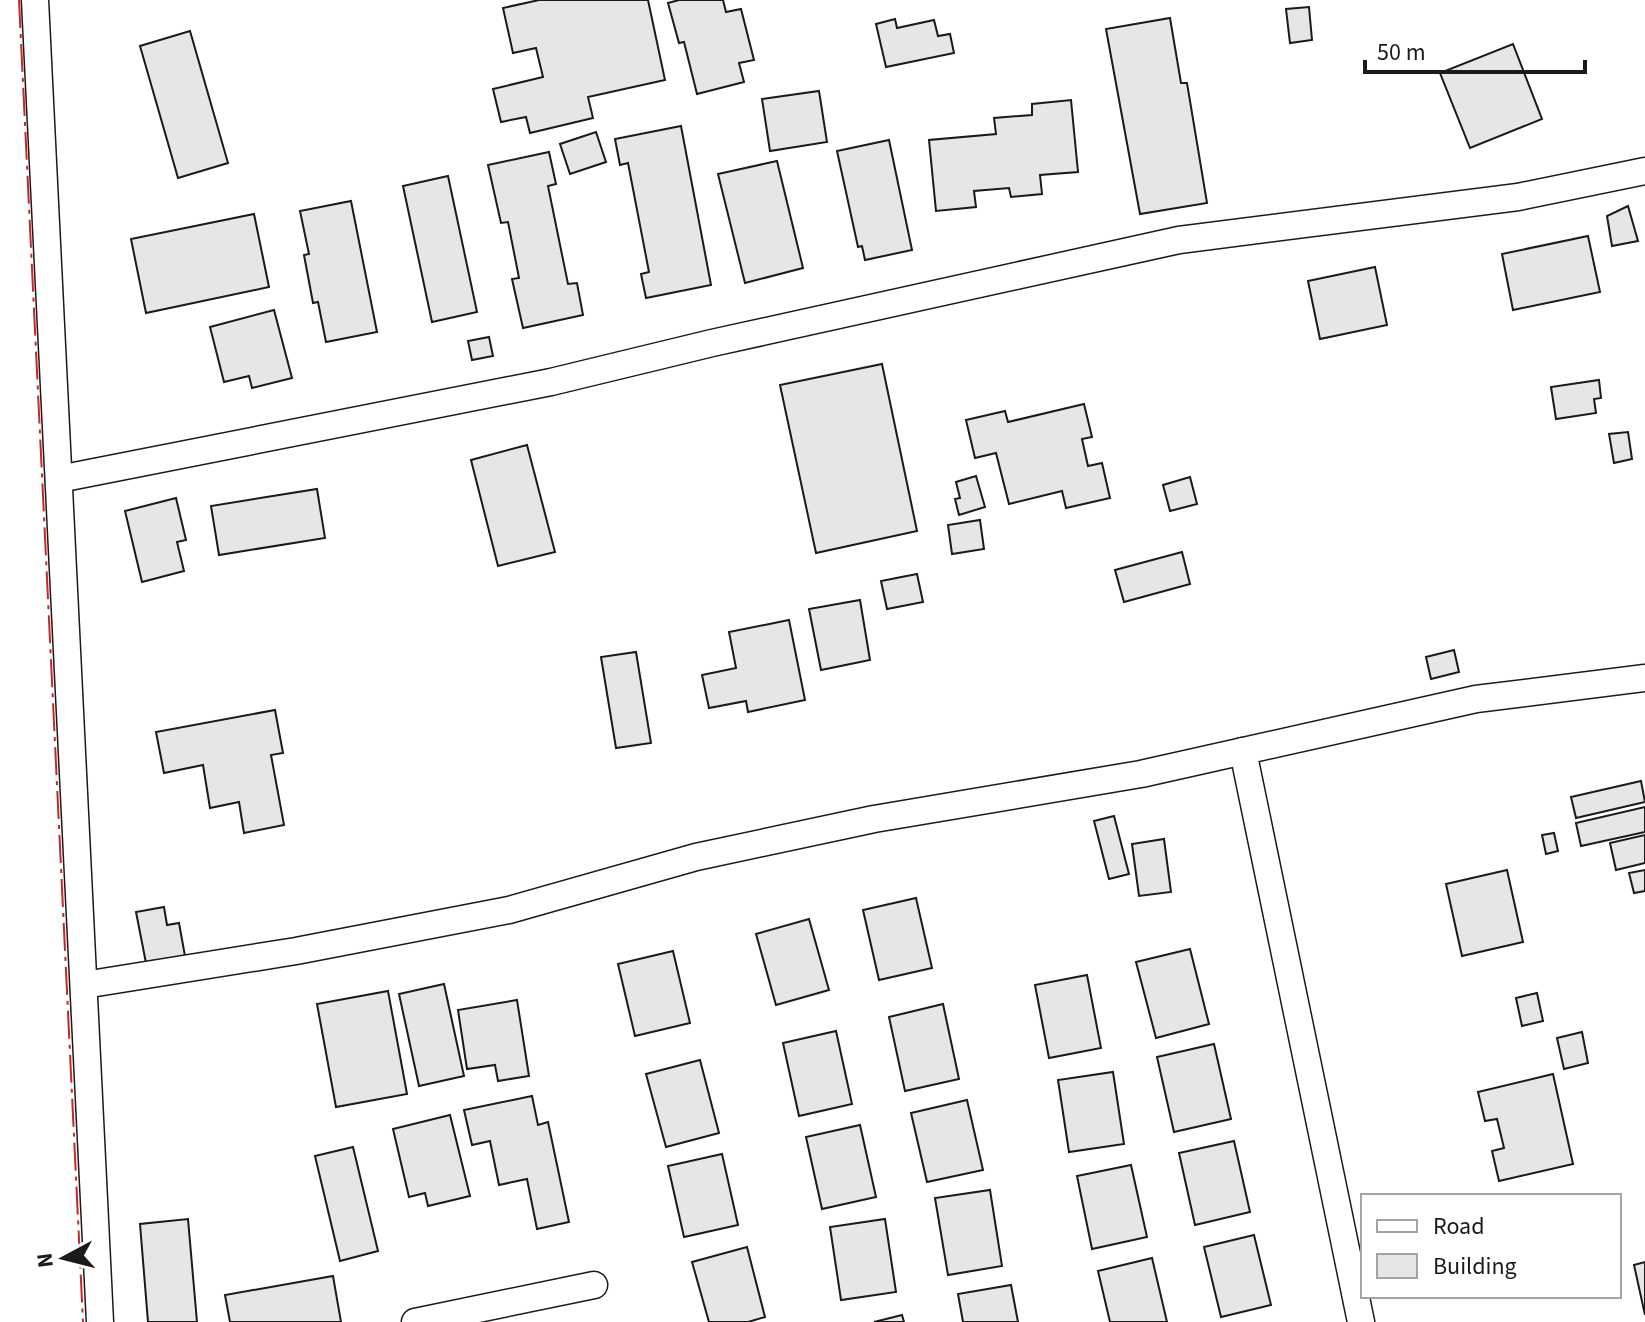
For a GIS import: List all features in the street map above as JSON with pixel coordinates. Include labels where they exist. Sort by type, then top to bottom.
[{"type":"street","points":[[35,0],[100,1322]]},
{"type":"street","points":[[59,479],[551,382],[712,343],[1179,240],[1518,197],[1645,171]]},
{"type":"street","points":[[84,985],[296,951],[509,910],[696,857],[874,819],[1141,774],[1476,699],[1645,678]]},
{"type":"street","points":[[1243,751],[1361,1322]]},
{"type":"street","points":[[415,1322],[594,1285]]},
{"type":"building","points":[[539,0],[648,0],[665,80],[588,97],[593,118],[530,133],[526,117],[501,122],[493,89],[543,77],[536,48],[513,53],[503,8]]},
{"type":"building","points":[[723,0],[726,12],[741,9],[754,60],[739,63],[744,82],[697,94],[684,42],[679,43],[668,3]]},
{"type":"building","points":[[1309,7],[1312,40],[1290,43],[1286,9]]},
{"type":"building","points":[[1170,18],[1181,83],[1187,83],[1207,203],[1140,214],[1106,29]]},
{"type":"building","points":[[895,19],[897,28],[934,20],[938,36],[950,34],[954,53],[886,67],[876,24]]},
{"type":"building","points":[[190,31],[228,163],[178,178],[140,46]]},
{"type":"building","points":[[1513,44],[1542,119],[1470,148],[1440,73]]},
{"type":"building","points":[[819,91],[827,142],[770,151],[762,99]]},
{"type":"building","points":[[1071,100],[1078,172],[1040,175],[1042,194],[1011,197],[1009,188],[974,191],[976,207],[936,211],[929,140],[996,134],[994,118],[1032,115],[1032,104]]},
{"type":"building","points":[[681,126],[711,285],[646,298],[641,274],[649,272],[628,163],[620,165],[615,139]]},
{"type":"building","points":[[596,132],[606,162],[570,174],[560,144]]},
{"type":"building","points":[[889,140],[912,250],[865,260],[862,246],[858,247],[837,151]]},
{"type":"building","points":[[549,152],[556,184],[548,186],[568,284],[577,283],[583,315],[523,328],[512,279],[519,278],[508,222],[501,223],[488,165]]},
{"type":"building","points":[[777,161],[803,268],[745,283],[718,174]]},
{"type":"building","points":[[448,176],[477,312],[432,322],[403,186]]},
{"type":"building","points":[[351,201],[377,332],[326,342],[318,302],[313,303],[304,255],[309,254],[300,211]]},
{"type":"building","points":[[1628,206],[1638,241],[1612,246],[1607,216]]},
{"type":"building","points":[[254,214],[269,287],[146,313],[131,239]]},
{"type":"building","points":[[1588,236],[1600,292],[1513,310],[1502,254]]},
{"type":"building","points":[[1375,267],[1387,325],[1320,339],[1308,281]]},
{"type":"building","points":[[274,310],[292,378],[252,388],[249,376],[224,382],[210,327]]},
{"type":"building","points":[[489,337],[493,356],[472,360],[468,341]]},
{"type":"building","points":[[882,364],[917,531],[816,553],[780,385]]},
{"type":"building","points":[[1599,380],[1601,398],[1594,399],[1596,413],[1556,419],[1551,387]]},
{"type":"building","points":[[1084,404],[1092,437],[1082,439],[1088,466],[1102,463],[1110,498],[1066,508],[1062,491],[1009,504],[996,453],[975,458],[966,420],[1005,411],[1008,422]]},
{"type":"building","points":[[1628,432],[1632,459],[1614,463],[1609,434]]},
{"type":"building","points":[[527,445],[555,552],[498,566],[471,460]]},
{"type":"building","points":[[976,476],[985,507],[959,515],[955,499],[960,498],[956,482]]},
{"type":"building","points":[[1190,477],[1197,504],[1170,511],[1163,485]]},
{"type":"building","points":[[317,489],[325,538],[219,555],[211,506]]},
{"type":"building","points":[[176,498],[186,540],[177,542],[184,571],[142,582],[125,511]]},
{"type":"building","points":[[980,520],[984,549],[952,554],[948,525]]},
{"type":"building","points":[[1182,552],[1190,584],[1124,602],[1115,570]]},
{"type":"building","points":[[917,574],[923,602],[887,609],[881,581]]},
{"type":"building","points":[[860,600],[870,660],[821,670],[809,609]]},
{"type":"building","points":[[789,620],[805,700],[748,712],[746,701],[709,708],[702,675],[736,668],[729,632]]},
{"type":"building","points":[[1454,650],[1459,672],[1431,679],[1426,657]]},
{"type":"building","points":[[636,652],[651,743],[616,748],[601,657]]},
{"type":"building","points":[[275,710],[283,753],[271,755],[284,825],[244,833],[239,802],[210,808],[203,765],[164,773],[156,732]]},
{"type":"building","points":[[1641,781],[1645,802],[1576,818],[1571,797]]},
{"type":"building","points":[[1645,807],[1645,832],[1581,846],[1576,823]]},
{"type":"building","points":[[1114,816],[1129,874],[1109,879],[1094,821]]},
{"type":"building","points":[[1554,833],[1558,851],[1546,854],[1542,835]]},
{"type":"building","points":[[1645,835],[1645,863],[1616,870],[1610,843]]},
{"type":"building","points":[[1164,839],[1171,892],[1139,896],[1132,844]]},
{"type":"building","points":[[1507,870],[1523,942],[1462,956],[1446,884]]},
{"type":"building","points":[[1645,870],[1645,891],[1634,893],[1629,873]]},
{"type":"building","points":[[916,898],[932,968],[879,980],[863,910]]},
{"type":"building","points":[[164,907],[167,925],[179,923],[185,956],[146,963],[136,912]]},
{"type":"building","points":[[809,919],[829,990],[776,1005],[756,934]]},
{"type":"building","points":[[1190,949],[1209,1024],[1156,1038],[1136,962]]},
{"type":"building","points":[[673,951],[690,1023],[635,1036],[618,964]]},
{"type":"building","points":[[1087,975],[1101,1048],[1049,1058],[1035,985]]},
{"type":"building","points":[[444,984],[464,1076],[419,1086],[399,994]]},
{"type":"building","points":[[388,991],[407,1094],[336,1107],[317,1004]]},
{"type":"building","points":[[1537,993],[1543,1021],[1522,1026],[1516,998]]},
{"type":"building","points":[[517,1000],[529,1076],[498,1081],[495,1065],[467,1069],[458,1010]]},
{"type":"building","points":[[943,1004],[959,1079],[905,1091],[889,1017]]},
{"type":"building","points":[[836,1031],[852,1104],[799,1116],[783,1043]]},
{"type":"building","points":[[1582,1032],[1588,1063],[1564,1069],[1557,1038]]},
{"type":"building","points":[[1214,1044],[1231,1119],[1174,1132],[1157,1057]]},
{"type":"building","points":[[700,1060],[719,1133],[666,1147],[646,1074]]},
{"type":"building","points":[[1113,1072],[1124,1144],[1069,1152],[1058,1080]]},
{"type":"building","points":[[1553,1074],[1573,1164],[1499,1181],[1492,1151],[1504,1148],[1497,1119],[1485,1121],[1478,1092]]},
{"type":"building","points":[[532,1096],[538,1125],[548,1122],[569,1222],[537,1229],[527,1179],[499,1185],[490,1141],[472,1145],[464,1110]]},
{"type":"building","points":[[967,1100],[983,1170],[927,1182],[911,1113]]},
{"type":"building","points":[[450,1115],[470,1196],[428,1206],[425,1193],[409,1197],[393,1129]]},
{"type":"building","points":[[860,1125],[876,1197],[822,1209],[806,1137]]},
{"type":"building","points":[[1234,1141],[1250,1212],[1195,1225],[1179,1153]]},
{"type":"building","points":[[353,1147],[378,1251],[340,1261],[315,1156]]},
{"type":"building","points":[[722,1154],[738,1225],[684,1237],[668,1166]]},
{"type":"building","points":[[1131,1165],[1147,1237],[1092,1249],[1077,1176]]},
{"type":"building","points":[[990,1190],[1002,1266],[948,1275],[935,1198]]},
{"type":"building","points":[[188,1219],[197,1322],[148,1322],[140,1224]]},
{"type":"building","points":[[885,1219],[896,1292],[841,1300],[830,1227]]},
{"type":"building","points":[[1254,1235],[1271,1305],[1221,1317],[1204,1247]]},
{"type":"building","points":[[747,1247],[765,1317],[748,1322],[709,1322],[692,1262]]},
{"type":"building","points":[[1152,1258],[1167,1322],[1110,1322],[1098,1271]]},
{"type":"building","points":[[1645,1262],[1645,1315],[1634,1265]]},
{"type":"building","points":[[333,1276],[341,1322],[230,1322],[225,1295]]},
{"type":"building","points":[[1011,1285],[1018,1322],[963,1322],[958,1294]]},
{"type":"building","points":[[902,1315],[904,1322],[874,1322]]},
{"type":"power","points":[[19,0],[83,1322]]}]
